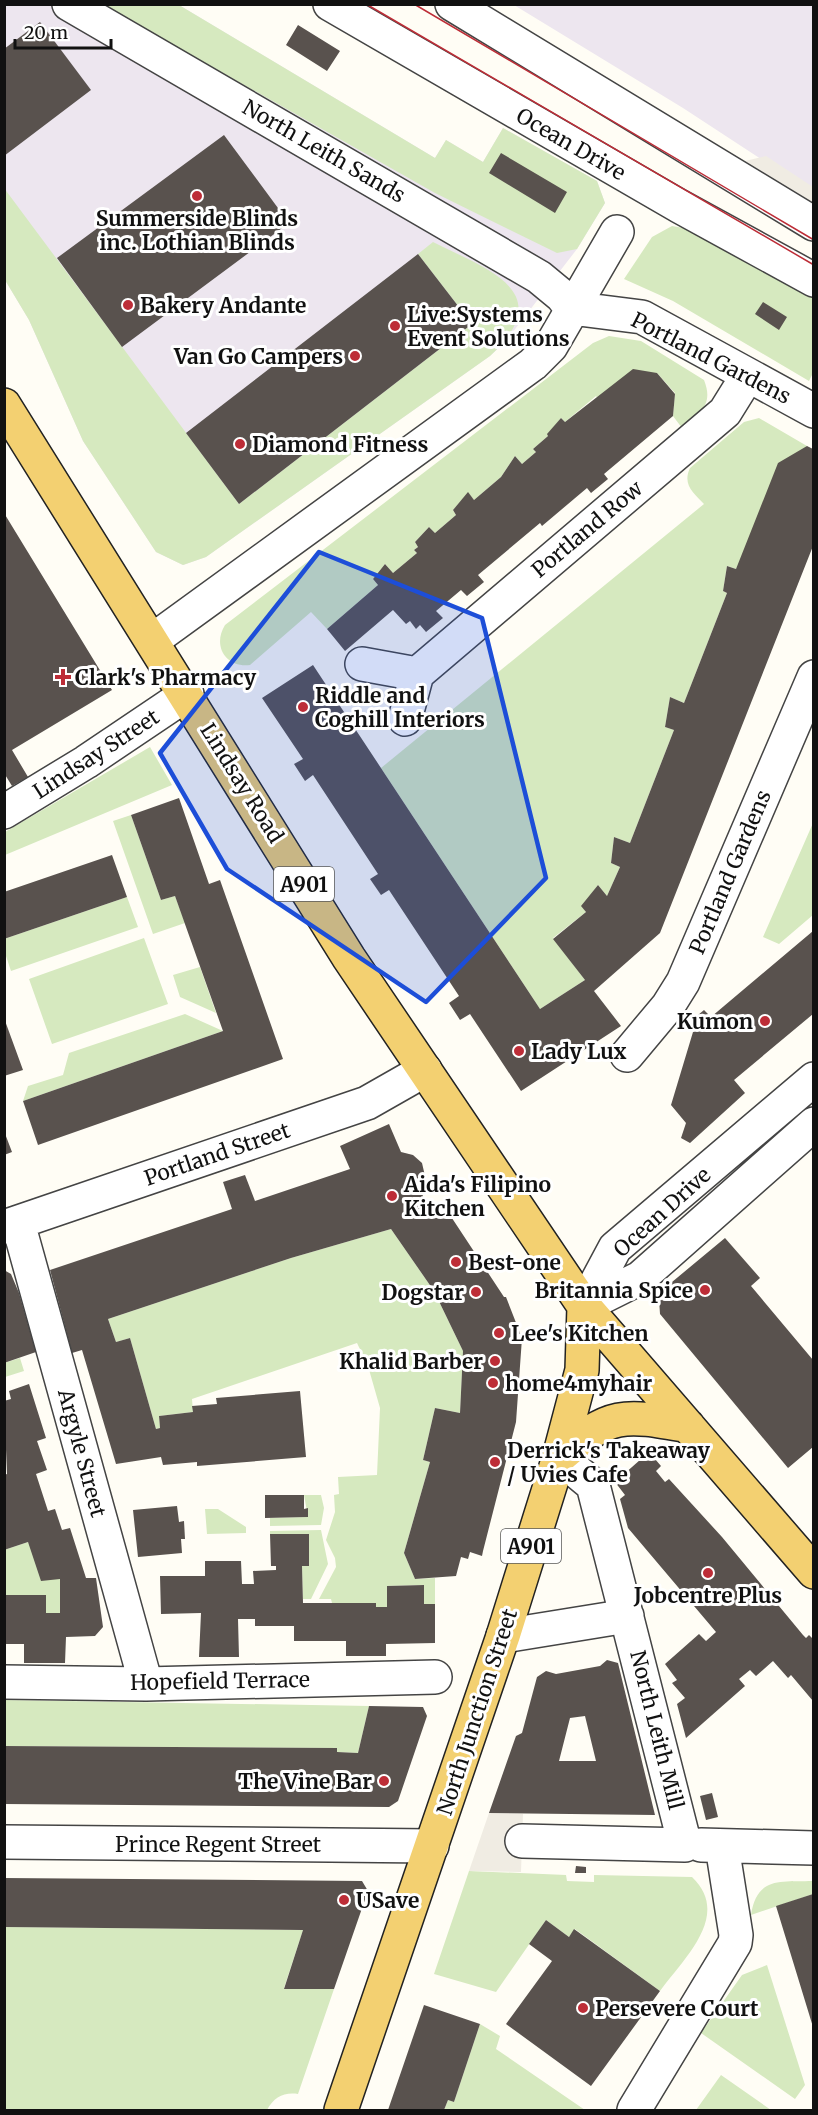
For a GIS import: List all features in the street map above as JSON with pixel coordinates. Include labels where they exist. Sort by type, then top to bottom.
[{"type":"main road","name":"Lindsay Road","points":[[4,405],[187,694],[349,958],[584,1306],[813,1572]]},
{"type":"main road","name":"North Junction Street","points":[[341,2110],[503,1636],[559,1457],[582,1370],[584,1306]]},
{"type":"main road","points":[[559,1457],[588,1432],[614,1419],[645,1418],[688,1426]]},
{"type":"street","name":"North Leith Sands","points":[[69,4],[539,277],[562,296],[571,308]]},
{"type":"street","name":"Ocean Drive","points":[[330,4],[670,201],[813,280]]},
{"type":"street","points":[[452,4],[813,224]]},
{"type":"street","points":[[153,640],[526,370],[551,346],[617,232]]},
{"type":"street","name":"Portland Gardens","points":[[571,308],[617,312],[642,318],[813,411]]},
{"type":"street","name":"Portland Row","points":[[417,674],[725,411],[748,375]]},
{"type":"street","points":[[362,664],[417,674],[405,719]]},
{"type":"street","name":"Portland Gardens","points":[[627,1055],[668,1006],[683,982],[813,677]]},
{"type":"street","name":"Lindsay Street","points":[[4,812],[86,762],[187,694]]},
{"type":"street","name":"Portland Street","points":[[11,1225],[367,1103],[425,1070]]},
{"type":"street","name":"Ocean Drive","points":[[584,1306],[615,1248],[813,1078]]},
{"type":"street","name":"Ocean Drive","points":[[584,1306],[640,1278],[813,1124]]},
{"type":"street","name":"Argyle Street","points":[[11,1225],[146,1684]]},
{"type":"street","name":"North Leith Mill","points":[[559,1457],[593,1485],[686,1845]]},
{"type":"street","points":[[503,1636],[627,1616]]},
{"type":"street","name":"Hopefield Terrace","points":[[4,1682],[146,1684],[435,1677]]},
{"type":"street","name":"Prince Regent Street","points":[[4,1842],[432,1846]]},
{"type":"street","points":[[522,1842],[813,1848]]},
{"type":"street","points":[[634,2110],[735,1943],[736,1935],[722,1846]]},
{"type":"highlighted area","points":[[319,552],[482,618],[546,878],[426,1002],[227,869],[160,753]]},
{"type":"shaded area","points":[[5,5],[179,5],[435,158],[446,140],[483,162],[503,128],[597,181],[605,203],[577,249],[505,342],[490,356],[206,557],[183,565],[156,552],[83,441],[29,320],[5,280]]},
{"type":"shaded area","points":[[514,5],[813,5],[813,193],[683,108]]},
{"type":"shaded area","points":[[766,156],[813,187],[813,217],[728,165]]},
{"type":"shaded area","points":[[489,1813],[523,1814],[521,1872],[469,1871]]},
{"type":"green space","points":[[103,5],[179,5],[435,158],[446,140],[483,162],[503,128],[597,181],[605,203],[577,249],[557,253],[435,193]]},
{"type":"green space","points":[[4,188],[239,504],[472,324],[418,254],[433,242],[474,262],[508,285],[517,298],[518,315],[510,334],[490,356],[206,557],[183,565],[156,552],[83,441],[29,320],[5,280]]},
{"type":"green space","points":[[672,226],[701,231],[813,295],[813,373],[809,381],[673,301],[624,279],[652,237]]},
{"type":"green space","points":[[609,336],[641,341],[704,380],[707,396],[700,413],[682,428],[673,416],[675,393],[657,373],[598,399],[596,396],[565,422],[561,418],[548,436],[533,449],[536,452],[522,464],[515,456],[501,477],[474,500],[468,493],[453,510],[456,515],[435,533],[429,527],[415,542],[418,547],[414,550],[417,553],[393,573],[385,564],[373,579],[378,585],[327,629],[311,612],[250,665],[234,663],[228,659],[221,648],[220,641],[225,625],[593,343]]},
{"type":"green space","points":[[759,418],[807,446],[736,569],[727,566],[723,591],[727,593],[684,703],[670,697],[665,727],[674,730],[630,843],[614,837],[611,863],[620,867],[607,896],[598,885],[582,906],[586,912],[553,938],[585,980],[540,1009],[381,768],[704,504],[688,484],[690,468],[744,422]]},
{"type":"green space","points":[[150,747],[172,785],[5,855],[5,832]]},
{"type":"green space","points":[[131,815],[161,900],[175,896],[185,923],[153,934],[113,821]]},
{"type":"green space","points":[[813,823],[813,915],[779,944],[763,937]]},
{"type":"green space","points":[[127,897],[138,927],[11,971],[5,953],[4,939]]},
{"type":"green space","points":[[144,938],[168,1004],[52,1044],[29,979]]},
{"type":"green space","points":[[200,967],[216,1013],[180,997],[173,975]]},
{"type":"green space","points":[[185,1014],[223,1031],[23,1101],[28,1086],[63,1075],[69,1053]]},
{"type":"green space","points":[[391,1229],[434,1291],[463,1351],[460,1413],[435,1408],[423,1460],[430,1462],[404,1553],[415,1579],[435,1578],[435,1604],[424,1604],[424,1585],[387,1586],[387,1607],[376,1607],[376,1603],[332,1603],[331,1599],[319,1599],[336,1567],[335,1558],[326,1540],[335,1512],[334,1495],[339,1494],[338,1477],[377,1475],[380,1408],[368,1366],[357,1343],[192,1399],[193,1412],[159,1416],[160,1428],[156,1429],[130,1338],[116,1342],[108,1319],[291,1258]]},
{"type":"green space","points":[[20,1358],[24,1371],[5,1377],[4,1363]]},
{"type":"green space","points":[[304,1495],[321,1495],[324,1508],[321,1525],[270,1526],[270,1518],[308,1517]]},
{"type":"green space","points":[[205,1509],[218,1509],[246,1527],[246,1533],[207,1534]]},
{"type":"green space","points":[[321,1530],[328,1564],[311,1599],[303,1599],[302,1566],[309,1566],[309,1534],[270,1534],[270,1531]]},
{"type":"green space","points":[[28,1542],[60,1579],[60,1613],[46,1613],[46,1596],[5,1595],[4,1550]]},
{"type":"green space","points":[[5,1700],[369,1706],[358,1753],[337,1752],[336,1748],[5,1746]]},
{"type":"green space","points":[[469,1871],[566,1875],[567,1881],[594,1882],[594,1875],[692,1877],[703,1891],[707,1906],[706,1921],[691,1950],[660,1991],[575,1929],[569,1937],[546,1920],[496,1992],[434,1974]]},
{"type":"green space","points":[[813,1881],[813,1894],[751,1915],[754,1902],[765,1887],[781,1882]]},
{"type":"green space","points":[[4,1927],[303,1930],[284,1988],[334,1989],[298,2094],[280,2096],[267,2110],[5,2110]]},
{"type":"green space","points":[[767,1965],[805,2085],[795,2099],[701,2033],[742,1975]]},
{"type":"green space","points":[[480,2024],[500,2036],[496,2049],[585,2110],[444,2110],[448,2100],[454,2102]]},
{"type":"green space","points":[[721,2075],[771,2110],[696,2110]]},
{"type":"building","points":[[40,22],[91,90],[4,156],[4,49]]},
{"type":"building","points":[[298,25],[340,51],[327,71],[286,45]]},
{"type":"building","points":[[224,135],[289,223],[122,347],[57,258]]},
{"type":"building","points":[[501,153],[567,192],[555,213],[489,173]]},
{"type":"building","points":[[418,254],[472,324],[239,504],[186,433]]},
{"type":"building","points":[[763,302],[787,317],[779,330],[755,314]]},
{"type":"building","points":[[633,369],[657,373],[675,394],[673,416],[604,474],[608,479],[591,493],[587,488],[542,526],[540,523],[478,575],[484,582],[467,596],[461,590],[436,611],[443,618],[426,632],[420,625],[416,629],[410,621],[406,624],[393,610],[345,651],[327,629],[378,585],[373,579],[385,564],[393,573],[417,553],[414,550],[418,547],[415,542],[429,527],[435,533],[456,515],[453,510],[468,492],[474,500],[501,477],[515,456],[522,464],[536,452],[533,449],[548,436],[547,434],[561,418],[565,422]]},
{"type":"building","points":[[807,446],[813,449],[813,546],[660,933],[594,991],[621,1026],[521,1091],[470,1014],[460,1020],[449,1003],[459,996],[389,890],[381,895],[370,879],[378,874],[313,775],[305,781],[294,764],[303,759],[262,698],[313,665],[540,1009],[585,980],[553,939],[586,912],[581,906],[598,885],[607,896],[620,867],[611,863],[614,837],[630,843],[674,730],[665,727],[670,697],[684,703],[727,593],[723,591],[727,566],[736,569],[778,463]]},
{"type":"building","points":[[4,513],[112,690],[12,750],[28,777],[12,786],[4,773]]},
{"type":"building","points":[[179,798],[209,884],[220,880],[283,1059],[38,1145],[23,1101],[223,1031],[175,896],[161,900],[131,815]]},
{"type":"building","points":[[112,855],[127,897],[4,939],[4,892]]},
{"type":"building","points":[[813,931],[813,1014],[734,1080],[745,1093],[690,1143],[681,1138],[686,1123],[671,1105],[693,1032],[698,1028],[691,1021],[704,1010],[711,1017]]},
{"type":"building","points":[[4,1018],[23,1070],[4,1076]]},
{"type":"building","points":[[389,1124],[401,1152],[413,1155],[422,1163],[424,1184],[419,1187],[430,1212],[444,1206],[506,1297],[522,1338],[516,1422],[482,1556],[470,1552],[468,1559],[461,1557],[456,1576],[415,1579],[404,1553],[430,1462],[423,1460],[435,1408],[460,1413],[463,1351],[434,1291],[391,1229],[291,1258],[108,1319],[116,1342],[130,1338],[156,1429],[160,1428],[159,1416],[193,1412],[192,1406],[217,1404],[216,1398],[300,1391],[306,1457],[197,1466],[197,1462],[163,1465],[161,1457],[116,1464],[82,1350],[72,1353],[50,1270],[232,1209],[223,1182],[245,1175],[255,1201],[350,1169],[340,1146]]},
{"type":"building","points":[[4,1131],[12,1152],[4,1155]]},
{"type":"building","points":[[725,1238],[760,1278],[751,1286],[813,1360],[813,1447],[788,1468],[660,1314],[659,1299],[666,1287]]},
{"type":"building","points":[[4,1270],[11,1274],[19,1293],[36,1352],[4,1363]]},
{"type":"building","points":[[29,1384],[46,1438],[37,1441],[47,1470],[36,1474],[48,1511],[55,1509],[62,1530],[70,1528],[86,1578],[96,1578],[103,1627],[95,1636],[66,1637],[65,1663],[24,1663],[24,1644],[4,1644],[4,1595],[46,1595],[46,1613],[60,1613],[60,1579],[41,1581],[28,1542],[4,1550],[4,1475],[7,1474],[4,1401],[11,1399],[9,1391]]},
{"type":"building","name":"Jobcentre Plus","points":[[649,1452],[661,1466],[656,1471],[665,1482],[669,1479],[722,1537],[803,1635],[806,1638],[809,1635],[813,1639],[813,1701],[791,1675],[788,1678],[773,1661],[756,1676],[750,1670],[739,1679],[745,1686],[686,1738],[677,1704],[685,1698],[672,1683],[677,1680],[665,1664],[699,1634],[706,1641],[716,1632],[628,1528],[620,1499],[625,1495],[615,1482]]},
{"type":"building","points":[[265,1495],[304,1495],[304,1509],[308,1508],[308,1517],[265,1518]]},
{"type":"building","points":[[177,1506],[179,1522],[184,1521],[185,1539],[181,1539],[182,1553],[138,1557],[133,1510]]},
{"type":"building","points":[[270,1534],[309,1534],[309,1566],[302,1566],[303,1603],[376,1603],[376,1607],[387,1607],[387,1586],[424,1585],[424,1604],[435,1604],[435,1643],[386,1644],[386,1656],[346,1656],[346,1641],[294,1641],[294,1626],[255,1626],[255,1619],[238,1619],[239,1657],[199,1657],[201,1613],[161,1614],[160,1576],[205,1576],[205,1561],[241,1561],[242,1584],[254,1584],[253,1571],[276,1570],[276,1566],[271,1566]]},
{"type":"building","points":[[607,1660],[618,1663],[655,1815],[489,1813],[516,1736],[522,1733],[537,1677],[546,1671],[556,1674],[600,1666]],"holes":[[[585,1716],[596,1761],[559,1761],[570,1718]]]},
{"type":"building","points":[[369,1706],[423,1707],[427,1716],[398,1801],[389,1807],[4,1804],[4,1746],[337,1748],[337,1752],[358,1753]]},
{"type":"building","points":[[712,1793],[718,1817],[706,1820],[700,1796]]},
{"type":"building","points":[[576,1866],[586,1867],[586,1873],[575,1873]]},
{"type":"building","points":[[4,1878],[362,1881],[368,1891],[334,1989],[284,1989],[303,1930],[4,1927]]},
{"type":"building","points":[[813,1894],[813,2027],[776,1906]]},
{"type":"building","name":"Persevere Court","points":[[546,1920],[569,1937],[574,1929],[660,1991],[591,2086],[506,2024],[552,1961],[529,1944]]},
{"type":"building","points":[[424,2005],[480,2024],[454,2102],[448,2100],[444,2110],[388,2110]]},
{"type":"tram line","points":[[366,4],[814,265]]},
{"type":"tram line","points":[[414,4],[814,240]]},
{"type":"place","name":"Summerside Blinds inc. Lothian Blinds","points":[[197,196]]},
{"type":"place","name":"Bakery Andante","points":[[128,305]]},
{"type":"place","name":"Live:Systems Event Solutions","points":[[395,326]]},
{"type":"place","name":"Van Go Campers","points":[[355,356]]},
{"type":"place","name":"Diamond Fitness","points":[[240,444]]},
{"type":"place","name":"Clark's Pharmacy","points":[[63,677]]},
{"type":"place","name":"Riddle and Coghill Interiors","points":[[303,707]]},
{"type":"place","name":"Kumon","points":[[765,1021]]},
{"type":"place","name":"Lady Lux","points":[[519,1051]]},
{"type":"place","name":"Aida's Filipino Kitchen","points":[[392,1196]]},
{"type":"place","name":"Best-one","points":[[456,1262]]},
{"type":"place","name":"Britannia Spice","points":[[705,1290]]},
{"type":"place","name":"Dogstar","points":[[476,1292]]},
{"type":"place","name":"Lee's Kitchen","points":[[499,1333]]},
{"type":"place","name":"Khalid Barber","points":[[495,1361]]},
{"type":"place","name":"home4myhair","points":[[493,1383]]},
{"type":"place","name":"Derrick's Takeaway / Uvies Cafe","points":[[495,1462]]},
{"type":"place","name":"Jobcentre Plus","points":[[708,1573]]},
{"type":"place","name":"The Vine Bar","points":[[384,1781]]},
{"type":"place","name":"USave","points":[[344,1900]]},
{"type":"place","name":"Persevere Court","points":[[583,2008]]}]
